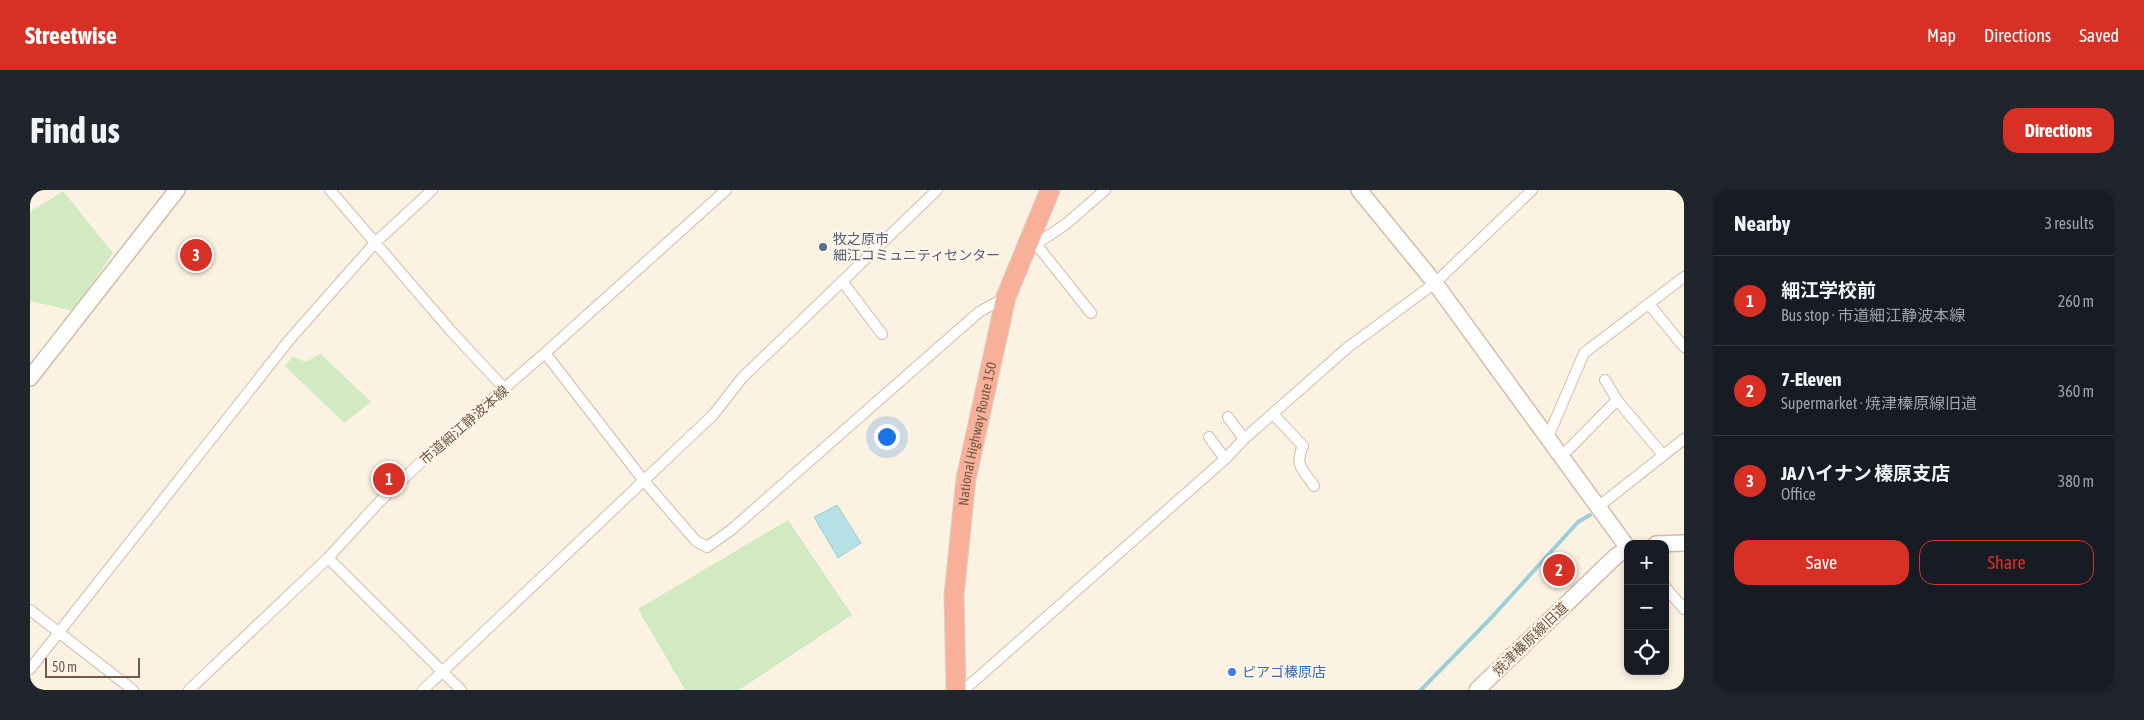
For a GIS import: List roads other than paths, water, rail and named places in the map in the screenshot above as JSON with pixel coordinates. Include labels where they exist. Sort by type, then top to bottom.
[{"type":"highway","name":"National Highway Route 150","points":[[956,690],[954,595],[966,479],[1006,298],[1030,248],[1050,190]]},
{"type":"street","points":[[30,378],[177,190]]},
{"type":"street","points":[[330,190],[504,389]]},
{"type":"street","points":[[30,669],[290,339],[375,242],[432,190]]},
{"type":"street","name":"市道細江静波本線","points":[[189,690],[328,558],[387,494],[438,446],[545,353],[726,190]]},
{"type":"street","points":[[424,690],[713,415],[742,378],[938,190]]},
{"type":"street","points":[[1091,312],[1030,248],[1066,224],[1105,190]]},
{"type":"street","points":[[1359,190],[1435,283],[1624,543]]},
{"type":"street","points":[[964,690],[1225,459],[1244,439],[1347,348],[1435,283],[1532,190]]},
{"type":"street","points":[[1548,437],[1584,353],[1684,277]]},
{"type":"street","points":[[842,281],[882,334]]},
{"type":"street","points":[[545,353],[644,481],[696,541],[707,547],[731,530],[979,312],[1006,298]]},
{"type":"street","points":[[1649,304],[1684,347]]},
{"type":"street","points":[[1605,380],[1617,400],[1663,455]]},
{"type":"street","points":[[1562,456],[1617,400]]},
{"type":"street","points":[[1273,414],[1303,446],[1298,463],[1314,486]]},
{"type":"street","points":[[1228,417],[1244,439]]},
{"type":"street","points":[[1209,437],[1225,459]]},
{"type":"street","points":[[1598,507],[1684,438]]},
{"type":"street","points":[[1669,544],[1684,543]]},
{"type":"street","name":"焼津榛原線旧道","points":[[1477,690],[1616,556],[1624,551]]},
{"type":"street","points":[[328,558],[443,670],[461,690]]},
{"type":"street","points":[[1669,592],[1684,609]]},
{"type":"street","points":[[30,610],[133,690]]},
{"type":"water","points":[[837,505],[861,543],[838,558],[814,517]]},
{"type":"waterway","points":[[1421,690],[1491,618],[1578,522],[1590,515]]},
{"type":"place","name":"牧之原市 細江コミュニティセンター","points":[[823,247]]},
{"type":"place","name":"JAハイナン 榛原支店","points":[[196,255]]},
{"type":"place","name":"細江学校前","points":[[389,479]]},
{"type":"place","name":"7-Eleven","points":[[1559,570]]},
{"type":"place","name":"ピアゴ榛原店","points":[[1232,672]]}]
